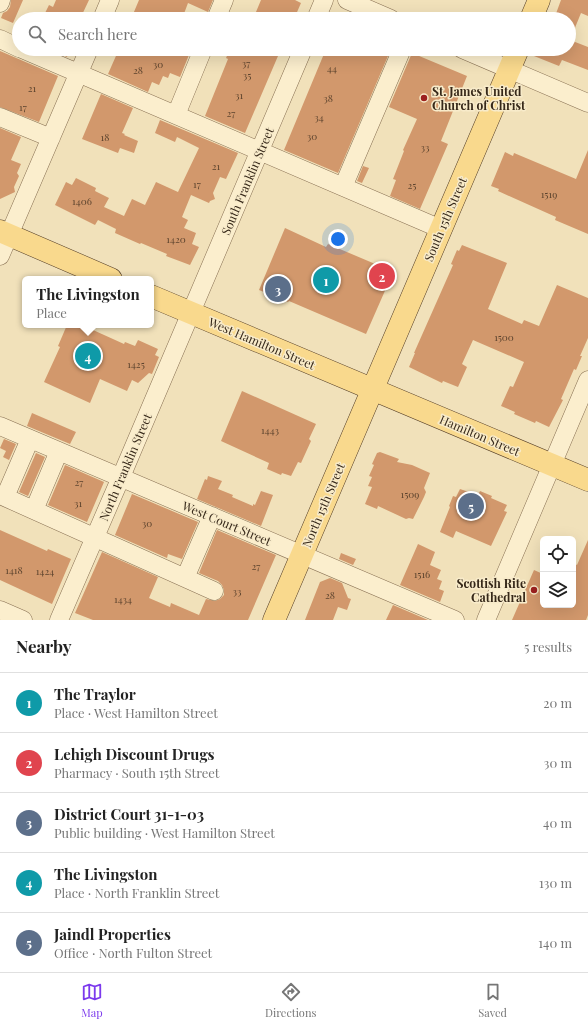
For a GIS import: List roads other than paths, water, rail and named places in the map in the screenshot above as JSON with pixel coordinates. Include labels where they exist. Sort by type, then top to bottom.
[{"type":"main road","points":[[534,12],[539,0]]},
{"type":"main road","name":"South 15th Street","points":[[372,390],[515,56]]},
{"type":"main road","points":[[4,233],[104,276]]},
{"type":"main road","name":"West Hamilton Street","points":[[154,297],[372,390]]},
{"type":"main road","name":"Hamilton Street","points":[[372,390],[588,480]]},
{"type":"main road","name":"North 15th Street","points":[[274,620],[372,390]]},
{"type":"street","points":[[105,12],[110,0]]},
{"type":"street","points":[[219,12],[224,0]]},
{"type":"street","points":[[319,12],[324,0]]},
{"type":"street","points":[[347,0],[375,12]]},
{"type":"street","points":[[0,40],[12,45]]},
{"type":"street","points":[[38,56],[441,229]]},
{"type":"street","points":[[0,256],[4,233],[51,138],[86,56]]},
{"type":"street","points":[[176,115],[200,56]]},
{"type":"street","name":"South Franklin Street","points":[[190,313],[300,56]]},
{"type":"street","points":[[344,187],[399,56]]},
{"type":"street","points":[[478,56],[588,103]]},
{"type":"street","points":[[0,117],[51,138]]},
{"type":"street","name":"North Franklin Street","points":[[59,620],[190,313]]},
{"type":"street","points":[[486,620],[588,380]]},
{"type":"street","name":"West Court Street","points":[[0,426],[455,620]]},
{"type":"street","points":[[30,439],[2,496],[214,591]]},
{"type":"street","points":[[34,510],[59,451]]},
{"type":"street","points":[[185,578],[212,516]]},
{"type":"street","points":[[0,610],[23,620]]},
{"type":"place","name":"St. James United Church of Christ","points":[[424,98]]},
{"type":"place","name":"Lehigh Discount Drugs","points":[[382,276]]},
{"type":"place","name":"The Traylor","points":[[326,280]]},
{"type":"place","name":"District Court 31-1-03","points":[[278,289]]},
{"type":"place","name":"The Livingston","points":[[88,356]]},
{"type":"place","name":"Jaindl Properties","points":[[471,506]]},
{"type":"place","name":"Scottish Rite Cathedral","points":[[534,590]]}]
